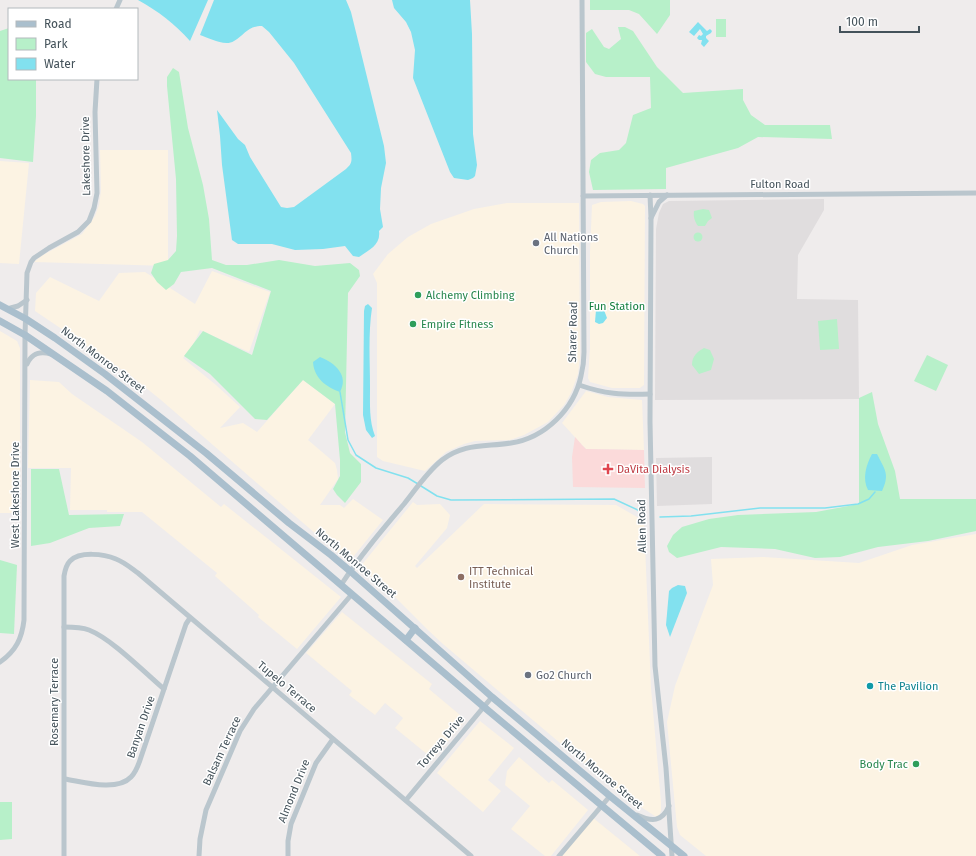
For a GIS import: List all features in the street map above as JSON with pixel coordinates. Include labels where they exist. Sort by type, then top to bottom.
[{"type":"main road","name":"North Monroe Street","points":[[0,305],[26,319],[55,338],[198,446],[267,505],[350,571],[492,697],[684,856]]},
{"type":"main road","name":"North Monroe Street","points":[[0,321],[25,335],[107,391],[190,456],[484,707],[662,856]]},
{"type":"main road","points":[[107,391],[116,383]]},
{"type":"main road","points":[[190,456],[198,446]]},
{"type":"main road","points":[[197,462],[206,453]]},
{"type":"main road","points":[[257,513],[267,505]]},
{"type":"main road","points":[[269,523],[278,514]]},
{"type":"main road","points":[[406,640],[415,628]]},
{"type":"main road","points":[[545,758],[553,748]]},
{"type":"street","name":"Sharer Road","points":[[341,585],[350,571],[428,474],[448,456],[465,448],[512,443],[531,437],[540,432],[560,416],[573,398],[579,385],[584,352],[582,0]]},
{"type":"street","name":"Lakeshore Drive","points":[[26,319],[27,273],[31,262],[38,254],[78,232],[89,220],[94,208],[97,193],[95,112],[97,80]]},
{"type":"street","name":"Fulton Road","points":[[583,196],[976,194]]},
{"type":"street","name":"Allen Road","points":[[650,195],[650,394],[655,666],[669,805],[672,856]]},
{"type":"street","points":[[651,218],[659,202],[668,195]]},
{"type":"street","points":[[7,309],[18,306],[26,300]]},
{"type":"street","name":"West Lakeshore Drive","points":[[0,662],[8,656],[18,644],[21,637],[24,620],[26,319]]},
{"type":"street","points":[[26,366],[30,357],[36,353],[45,353],[57,356]]},
{"type":"street","points":[[579,385],[597,391],[614,394],[650,394]]},
{"type":"street","name":"Tupelo Terrace","points":[[80,556],[101,556],[112,558],[127,565],[471,856]]},
{"type":"street","name":"Rosemary Terrace","points":[[64,856],[64,576],[68,564],[80,556]]},
{"type":"street","name":"Balsam Terrace","points":[[199,856],[200,839],[206,810],[234,744],[246,720],[352,594]]},
{"type":"street","name":"Banyan Drive","points":[[65,780],[111,785],[122,783],[132,777],[140,760],[186,624],[190,618]]},
{"type":"street","points":[[64,627],[78,627],[95,633],[117,649],[164,689]]},
{"type":"street","name":"Torreya Drive","points":[[406,800],[492,697]]},
{"type":"street","name":"Almond Drive","points":[[288,856],[288,840],[291,824],[316,763],[333,739]]},
{"type":"street","points":[[559,856],[610,796]]},
{"type":"street","points":[[632,813],[647,819],[656,820],[663,816],[669,805]]},
{"type":"shaded area","points":[[100,150],[168,150],[168,266],[34,262],[43,255],[82,234],[95,216],[99,205],[101,191]]},
{"type":"shaded area","points":[[0,161],[29,163],[19,264],[0,263]]},
{"type":"shaded area","points":[[824,199],[824,210],[798,255],[797,299],[858,300],[859,399],[655,400],[656,229],[659,213],[663,204],[669,201]]},
{"type":"shaded area","name":"Fun Station","points":[[631,201],[643,204],[645,206],[644,385],[640,388],[612,388],[590,382],[588,378],[590,348],[590,252],[592,205],[601,202]]},
{"type":"shaded area","points":[[507,203],[579,203],[580,356],[578,374],[571,393],[564,405],[548,422],[524,435],[510,440],[475,441],[464,444],[446,452],[425,471],[383,461],[377,457],[377,283],[373,274],[388,254],[408,237],[431,224],[474,209]]},
{"type":"shaded area","points":[[212,271],[270,292],[249,352],[200,330],[192,347],[183,358],[240,407],[220,428],[243,423],[257,432],[303,380],[335,404],[308,440],[335,463],[337,470],[338,479],[320,505],[340,505],[344,508],[353,499],[383,520],[353,557],[346,560],[130,375],[35,311],[36,293],[50,277],[99,301],[119,273],[145,272],[195,304]]},
{"type":"shaded area","points":[[0,331],[17,341],[20,348],[20,513],[0,513]]},
{"type":"shaded area","points":[[30,380],[59,382],[72,394],[142,442],[221,507],[224,504],[341,597],[297,649],[258,617],[259,615],[215,576],[217,573],[142,512],[70,510],[71,468],[28,468]]},
{"type":"shaded area","points":[[586,391],[608,397],[642,400],[644,450],[586,449],[582,445],[562,423]]},
{"type":"shaded area","name":"DaVita Dialysis","points":[[575,437],[586,449],[644,450],[645,488],[573,487],[572,457]]},
{"type":"shaded area","points":[[712,457],[712,504],[657,506],[656,458]]},
{"type":"shaded area","points":[[413,502],[417,505],[440,504],[450,515],[447,528],[415,566],[417,568],[484,504],[616,505],[644,521],[651,688],[661,802],[661,811],[658,818],[618,792],[443,644],[391,593],[360,567]]},
{"type":"shaded area","points":[[976,534],[976,856],[706,856],[680,835],[677,827],[667,722],[675,686],[713,585],[711,559],[763,557],[859,563],[912,545]]},
{"type":"shaded area","points":[[342,612],[432,684],[429,689],[466,720],[433,759],[395,728],[403,718],[385,703],[375,715],[349,695],[352,691],[306,653]]},
{"type":"shaded area","points":[[480,721],[514,748],[488,780],[501,791],[483,812],[437,773]]},
{"type":"shaded area","points":[[519,757],[549,783],[552,780],[588,810],[551,856],[545,856],[511,829],[530,806],[505,785],[507,771]]},
{"type":"shaded area","points":[[592,817],[640,856],[559,856]]},
{"type":"green space","points":[[590,0],[670,0],[670,15],[657,34],[639,14],[629,10],[590,10]]},
{"type":"green space","points":[[716,19],[726,19],[726,37],[716,37]]},
{"type":"green space","points":[[618,27],[625,27],[633,31],[657,67],[683,93],[743,89],[743,100],[751,115],[765,125],[830,125],[832,139],[758,137],[738,148],[666,168],[666,189],[593,190],[589,172],[591,160],[600,153],[619,150],[626,143],[633,115],[651,108],[650,77],[606,77],[595,74],[586,62],[586,33],[592,29],[604,47],[609,49],[621,39]]},
{"type":"green space","points":[[8,28],[8,80],[36,80],[36,116],[33,162],[0,158],[0,31]]},
{"type":"green space","points":[[173,68],[179,72],[188,128],[203,185],[209,219],[212,260],[226,265],[247,265],[279,260],[315,266],[350,263],[359,270],[360,276],[348,293],[345,432],[350,453],[361,464],[361,482],[345,503],[333,489],[340,476],[335,404],[303,380],[267,420],[255,419],[210,374],[184,356],[203,331],[252,355],[271,291],[212,268],[181,272],[174,284],[166,290],[157,282],[151,273],[154,264],[168,260],[176,251],[176,179],[167,86],[167,77]]},
{"type":"green space","points":[[703,209],[709,210],[712,218],[705,226],[698,226],[694,219],[694,211]]},
{"type":"green space","points":[[698,232],[703,237],[698,242],[693,237]]},
{"type":"green space","points":[[837,319],[839,349],[820,350],[818,321]]},
{"type":"green space","points":[[704,348],[710,350],[714,359],[711,370],[699,374],[692,365],[692,362],[695,355]]},
{"type":"green space","points":[[927,355],[948,365],[936,391],[914,381]]},
{"type":"green space","points":[[872,392],[878,424],[895,471],[900,499],[976,499],[976,531],[928,541],[878,547],[840,557],[815,558],[775,549],[721,547],[677,558],[669,552],[667,546],[673,535],[682,527],[709,519],[738,515],[816,512],[859,504],[859,398]]},
{"type":"green space","points":[[31,469],[59,469],[69,515],[124,514],[120,526],[89,528],[50,543],[31,546]]},
{"type":"green space","points":[[0,560],[17,565],[14,634],[0,633]]},
{"type":"green space","points":[[0,802],[12,802],[12,839],[0,840]]},
{"type":"water","points":[[138,0],[208,0],[190,41],[166,18]]},
{"type":"water","points":[[214,0],[346,0],[351,12],[384,146],[386,163],[381,188],[380,209],[383,227],[379,231],[378,240],[374,247],[359,257],[353,256],[345,246],[323,249],[295,250],[272,244],[238,244],[232,240],[222,165],[217,110],[238,139],[245,145],[250,157],[281,207],[294,207],[346,169],[350,164],[351,153],[294,63],[269,32],[262,26],[249,29],[238,39],[230,43],[222,43],[200,35]]},
{"type":"water","points":[[392,0],[470,0],[472,34],[473,134],[477,165],[475,176],[473,178],[468,180],[454,178],[450,172],[413,78],[415,50],[411,32],[406,22],[394,8]]},
{"type":"water","points":[[698,22],[707,31],[710,29],[712,31],[706,36],[709,41],[704,47],[701,44],[702,40],[697,38],[699,35],[701,36],[703,34],[700,29],[694,36],[689,32]]},
{"type":"water","points":[[368,304],[372,308],[370,338],[370,406],[375,436],[372,438],[366,430],[363,415],[364,311],[365,306]]},
{"type":"water","points":[[600,308],[604,310],[607,318],[603,323],[599,324],[595,322],[596,310]]},
{"type":"water","points":[[320,357],[335,366],[342,375],[343,380],[340,392],[326,385],[318,377],[313,362]]},
{"type":"water","points":[[872,454],[877,454],[886,472],[886,480],[882,491],[868,490],[866,486],[865,477],[868,463]]},
{"type":"water","points":[[678,585],[685,586],[687,593],[670,637],[666,625],[669,591]]},
{"type":"waterway","points":[[340,392],[348,440],[356,455],[376,468],[408,478],[418,484]]},
{"type":"waterway","points":[[421,486],[437,496],[451,500],[614,499],[640,511]]},
{"type":"waterway","points":[[660,517],[691,516],[760,508],[825,508],[858,504],[869,499],[875,492]]},
{"type":"place","name":"All Nations Church","points":[[536,243]]},
{"type":"place","name":"Alchemy Climbing","points":[[418,295]]},
{"type":"place","name":"Empire Fitness","points":[[413,324]]},
{"type":"place","name":"DaVita Dialysis","points":[[608,469]]},
{"type":"place","name":"ITT Technical Institute","points":[[461,577]]},
{"type":"place","name":"Go2 Church","points":[[528,675]]},
{"type":"place","name":"The Pavilion","points":[[870,686]]},
{"type":"place","name":"Body Trac","points":[[916,764]]}]
